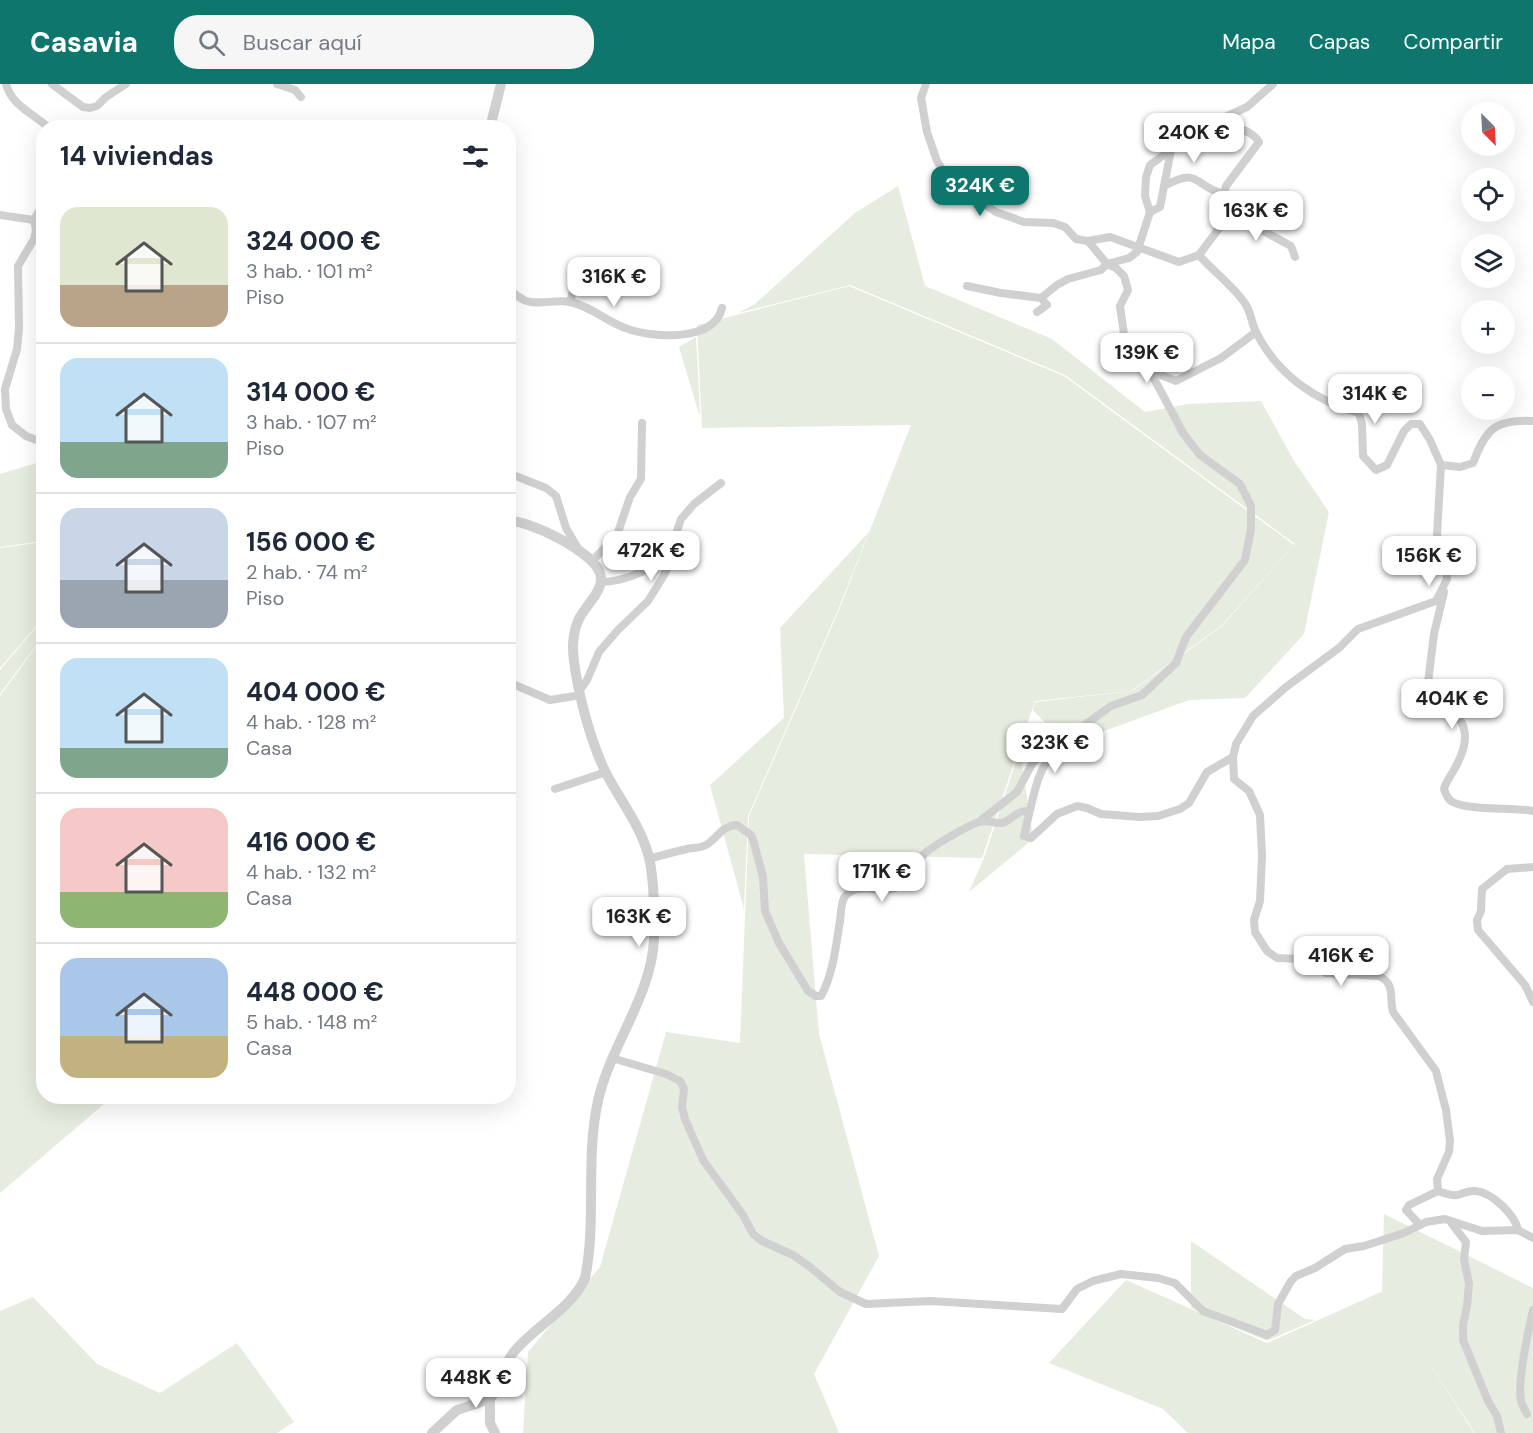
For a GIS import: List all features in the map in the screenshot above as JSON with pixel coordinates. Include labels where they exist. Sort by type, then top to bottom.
[{"type":"street","points":[[52,84],[83,106],[90,108],[97,106],[126,84]]},
{"type":"street","points":[[277,84],[295,90],[301,97]]},
{"type":"street","points":[[492,120],[501,84]]},
{"type":"street","points":[[926,84],[921,98],[927,132],[937,161],[955,190],[974,197],[996,212],[1024,222],[1053,223],[1065,227],[1076,239],[1088,241],[1110,237],[1179,262],[1199,255],[1223,223],[1226,186],[1259,142],[1254,135],[1225,123],[1221,119]]},
{"type":"street","points":[[1041,298],[1068,279],[1101,270],[1107,264],[1129,258],[1140,247],[1150,212],[1144,196],[1150,165],[1202,124],[1221,119],[1247,107],[1273,84]]},
{"type":"street","points":[[5,89],[18,104],[39,120]]},
{"type":"street","points":[[1150,212],[1160,207],[1171,150]]},
{"type":"street","points":[[1164,186],[1186,177],[1193,177],[1211,191],[1224,194]]},
{"type":"street","points":[[0,215],[34,220]]},
{"type":"street","points":[[36,216],[35,235],[17,271],[19,328],[17,349],[5,389],[5,399],[12,425],[26,436],[36,440]]},
{"type":"street","points":[[1223,223],[1254,226],[1292,246],[1296,256]]},
{"type":"street","points":[[649,859],[703,847],[715,839],[720,830],[729,825],[737,825],[751,835],[763,877],[765,911],[768,920],[800,980],[808,991],[820,996],[833,957],[844,899],[851,892],[867,888],[887,891],[896,888],[913,873],[922,856],[934,846],[979,822],[1017,792],[1033,762],[1111,706],[1142,695],[1176,663],[1186,637],[1245,560],[1251,529],[1251,506],[1240,484],[1200,455],[1183,433],[1150,371],[1126,348],[1120,306],[1128,290],[1124,276],[1116,268],[1107,264],[1088,241]]},
{"type":"street","points":[[1199,255],[1246,303],[1256,332],[1279,367],[1299,386],[1337,407],[1359,413],[1362,424],[1363,456],[1376,470],[1387,465],[1404,431],[1411,424],[1420,424],[1430,440],[1442,465],[1437,535],[1446,560],[1447,579],[1434,634],[1426,699],[1429,703],[1452,711],[1460,718],[1465,727],[1466,742],[1444,789],[1448,799],[1454,803],[1533,811]]},
{"type":"street","points":[[570,302],[580,266]]},
{"type":"street","points":[[967,286],[1041,298],[1047,305],[1037,312]]},
{"type":"street","points":[[516,295],[525,301],[570,302],[596,312],[623,327],[651,334],[701,332],[709,328],[720,317],[722,308]]},
{"type":"street","points":[[1150,371],[1176,381],[1221,358],[1256,332]]},
{"type":"street","points":[[1442,465],[1460,466],[1473,463],[1484,437],[1499,424],[1533,421]]},
{"type":"street","points":[[592,561],[617,535],[630,497],[641,479],[642,423]]},
{"type":"street","points":[[516,476],[546,488],[556,496],[566,528],[580,552]]},
{"type":"street","points":[[581,693],[599,652],[648,601],[669,567],[678,528],[684,514],[721,483]]},
{"type":"street","points":[[432,1433],[457,1410],[490,1399],[513,1353],[561,1309],[583,1283],[591,1219],[594,1124],[602,1085],[645,984],[651,964],[654,927],[649,859],[642,837],[606,772],[591,735],[573,658],[574,633],[579,619],[602,582],[600,570],[592,561],[562,540],[537,527],[516,522]]},
{"type":"street","points":[[602,582],[619,581],[647,569],[666,557],[676,539]]},
{"type":"street","points":[[1438,1191],[1437,1179],[1449,1152],[1446,1110],[1436,1071],[1394,1012],[1387,979],[1379,976],[1326,973],[1300,959],[1277,957],[1267,951],[1255,932],[1254,920],[1260,901],[1263,856],[1260,815],[1250,791],[1234,778],[1233,757],[1236,744],[1253,717],[1286,687],[1339,648],[1358,629],[1436,601],[1447,579]]},
{"type":"street","points":[[516,685],[550,700],[581,693]]},
{"type":"street","points":[[1071,734],[1064,747],[1050,757],[1040,775],[1024,836],[1031,838],[1057,814],[1077,806],[1101,814],[1140,817],[1158,816],[1180,808],[1189,803],[1207,772],[1233,757]]},
{"type":"street","points":[[555,789],[606,772]]},
{"type":"street","points":[[979,822],[1002,823],[1023,811],[1029,814]]},
{"type":"street","points":[[1533,867],[1507,870],[1482,889],[1481,911],[1477,920],[1478,930],[1525,985],[1533,1002]]},
{"type":"street","points":[[612,1058],[666,1074],[680,1081],[684,1089],[682,1107],[685,1119],[703,1160],[743,1215],[753,1234],[801,1261],[840,1292],[866,1304],[930,1301],[1062,1309],[1077,1289],[1093,1281],[1121,1274],[1158,1278],[1175,1283],[1203,1311],[1267,1335],[1275,1330],[1278,1304],[1282,1294],[1296,1276],[1316,1268],[1345,1249],[1364,1246],[1404,1233],[1420,1225],[1449,1220],[1477,1230],[1518,1230],[1533,1238]]},
{"type":"street","points":[[1420,1225],[1406,1210],[1409,1205],[1438,1191],[1456,1196],[1472,1190],[1482,1191],[1510,1212],[1517,1221],[1518,1230]]},
{"type":"street","points":[[1449,1220],[1466,1242]]},
{"type":"street","points":[[1477,1230],[1466,1242],[1464,1259],[1469,1284],[1462,1325],[1464,1340],[1488,1401],[1497,1416],[1501,1433]]},
{"type":"street","points":[[1527,1414],[1521,1402],[1520,1390],[1525,1348],[1533,1310]]},
{"type":"street","points":[[490,1399],[490,1423],[495,1433]]},
{"type":"shaded area","points":[[898,186],[925,286],[1052,339],[1145,412],[1188,404],[1261,401],[1294,461],[1329,512],[1304,634],[1245,698],[1189,700],[1066,745],[1033,710],[1035,702],[1132,691],[1221,627],[1295,544],[1065,375],[850,285],[738,313],[755,304],[855,213]]},
{"type":"shaded area","points":[[849,286],[1064,376],[1294,545],[1221,626],[1131,691],[1035,701],[982,858],[804,854],[819,1034],[879,1256],[814,1374],[839,1433],[523,1433],[528,1352],[600,1267],[666,1032],[740,1043],[749,816],[839,610],[911,425],[702,428],[697,325]]},
{"type":"shaded area","points":[[696,337],[700,414],[679,347]]},
{"type":"shaded area","points":[[36,463],[36,542],[0,547],[0,474]]},
{"type":"shaded area","points":[[869,532],[838,610],[748,816],[744,909],[710,785],[784,718],[780,628]]},
{"type":"shaded area","points":[[36,543],[36,626],[0,668],[0,548]]},
{"type":"shaded area","points":[[36,627],[36,645],[0,694],[0,670]]},
{"type":"shaded area","points":[[36,647],[36,1104],[104,1104],[0,1193],[0,696]]},
{"type":"shaded area","points":[[1020,749],[1033,839],[969,892],[984,858]]},
{"type":"shaded area","points":[[1384,1214],[1533,1288],[1533,1433],[1475,1433],[1382,1291]]},
{"type":"shaded area","points":[[1191,1241],[1305,1319],[1315,1320],[1267,1341],[1191,1308]]},
{"type":"shaded area","points":[[1126,1280],[1267,1343],[1383,1291],[1474,1433],[1188,1433],[1163,1409],[1049,1363]]},
{"type":"shaded area","points":[[33,1297],[97,1364],[160,1393],[237,1343],[294,1422],[277,1433],[0,1433],[0,1311]]}]
